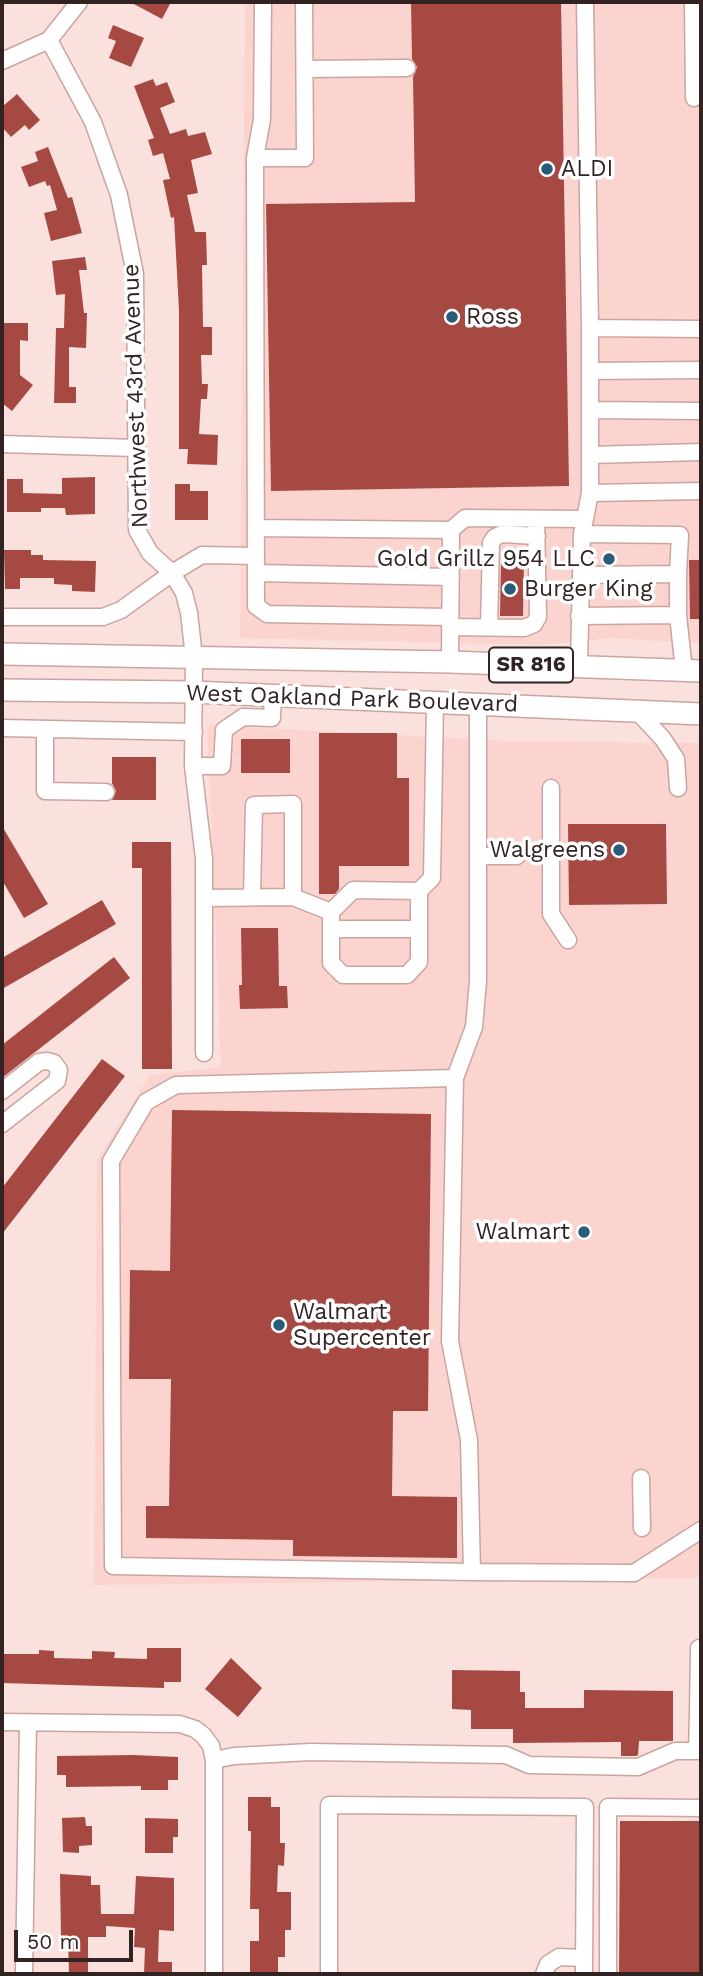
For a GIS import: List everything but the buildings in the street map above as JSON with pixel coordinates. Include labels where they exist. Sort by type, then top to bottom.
[{"type":"main road","name":"West Oakland Park Boulevard","points":[[2,654],[450,662],[693,671]]},
{"type":"main road","name":"West Oakland Park Boulevard","points":[[2,690],[193,692],[701,714]]},
{"type":"street","points":[[2,61],[49,40],[79,2]]},
{"type":"street","points":[[263,2],[262,119],[255,158],[256,606],[267,614],[524,628],[534,624],[538,617],[536,519]]},
{"type":"street","points":[[255,158],[305,158],[304,2]]},
{"type":"street","points":[[579,666],[583,526],[590,493],[584,2]]},
{"type":"street","points":[[693,2],[697,51],[694,98]]},
{"type":"street","name":"Northwest 43rd Avenue","points":[[49,40],[93,122],[119,195],[135,274],[137,530],[150,553],[172,573],[184,593],[194,657],[193,766],[204,859],[204,1053]]},
{"type":"street","points":[[304,69],[407,68]]},
{"type":"street","points":[[590,328],[701,329]]},
{"type":"street","points":[[590,371],[701,370]]},
{"type":"street","points":[[590,410],[701,411]]},
{"type":"street","points":[[2,444],[136,448]]},
{"type":"street","points":[[590,455],[701,452]]},
{"type":"street","points":[[590,493],[701,491]]},
{"type":"street","points":[[256,528],[451,530],[465,518],[536,519],[680,535],[678,615],[693,671]]},
{"type":"street","points":[[450,662],[451,530]]},
{"type":"street","points":[[489,627],[491,543],[495,537],[502,534],[537,536]]},
{"type":"street","points":[[2,617],[103,617],[121,610],[202,555],[256,556]]},
{"type":"street","points":[[256,573],[451,577]]},
{"type":"street","points":[[581,575],[678,574]]},
{"type":"street","points":[[579,615],[678,615]]},
{"type":"street","points":[[193,766],[222,766],[224,730],[243,717],[272,718],[273,695]]},
{"type":"street","points":[[419,891],[353,890],[331,912],[331,963],[343,975],[407,975],[419,961],[419,891],[432,878],[435,703]]},
{"type":"street","points":[[472,1572],[469,1440],[450,1341],[455,1078],[474,1027],[478,981],[478,705]]},
{"type":"street","points":[[637,711],[663,739],[676,759],[678,788]]},
{"type":"street","points":[[2,728],[194,732]]},
{"type":"street","points":[[45,729],[45,791],[106,792]]},
{"type":"street","points":[[551,788],[551,915],[568,940]]},
{"type":"street","points":[[252,897],[254,805],[293,804],[293,897]]},
{"type":"street","points":[[478,856],[517,856]]},
{"type":"street","points":[[204,898],[293,897],[331,912]]},
{"type":"street","points":[[331,929],[419,929]]},
{"type":"street","points":[[2,1091],[39,1062],[47,1060],[54,1063],[59,1070],[57,1081],[2,1124]]},
{"type":"street","points":[[455,1078],[176,1086],[146,1102],[111,1161],[113,1566],[634,1573],[701,1530]]},
{"type":"street","points":[[641,1479],[642,1528]]},
{"type":"street","points":[[214,1760],[234,1755],[325,1752],[506,1755],[529,1765],[638,1766],[675,1751],[699,1751],[699,1648]]},
{"type":"street","points":[[2,1722],[180,1724],[203,1735],[211,1746],[214,1760],[214,1974]]},
{"type":"street","points":[[24,1974],[28,1723]]},
{"type":"street","points":[[329,1974],[329,1805],[585,1807],[584,1966],[559,1957],[548,1964],[544,1974]]},
{"type":"street","points":[[608,1974],[608,1807],[701,1808]]},
{"type":"shaded area","points":[[245,2],[701,2],[701,643],[609,638],[543,645],[240,638]]},
{"type":"shaded area","points":[[207,725],[506,741],[701,743],[701,1578],[94,1585],[97,1160],[150,1075],[221,1067]]},
{"type":"place","name":"ALDI","points":[[547,169]]},
{"type":"place","name":"Ross","points":[[452,317]]},
{"type":"place","name":"Gold Grillz 954 LLC","points":[[609,559]]},
{"type":"place","name":"Burger King","points":[[510,589]]},
{"type":"place","name":"Walgreens","points":[[619,850]]},
{"type":"place","name":"Walmart","points":[[584,1232]]},
{"type":"place","name":"Walmart Supercenter","points":[[279,1325]]}]
